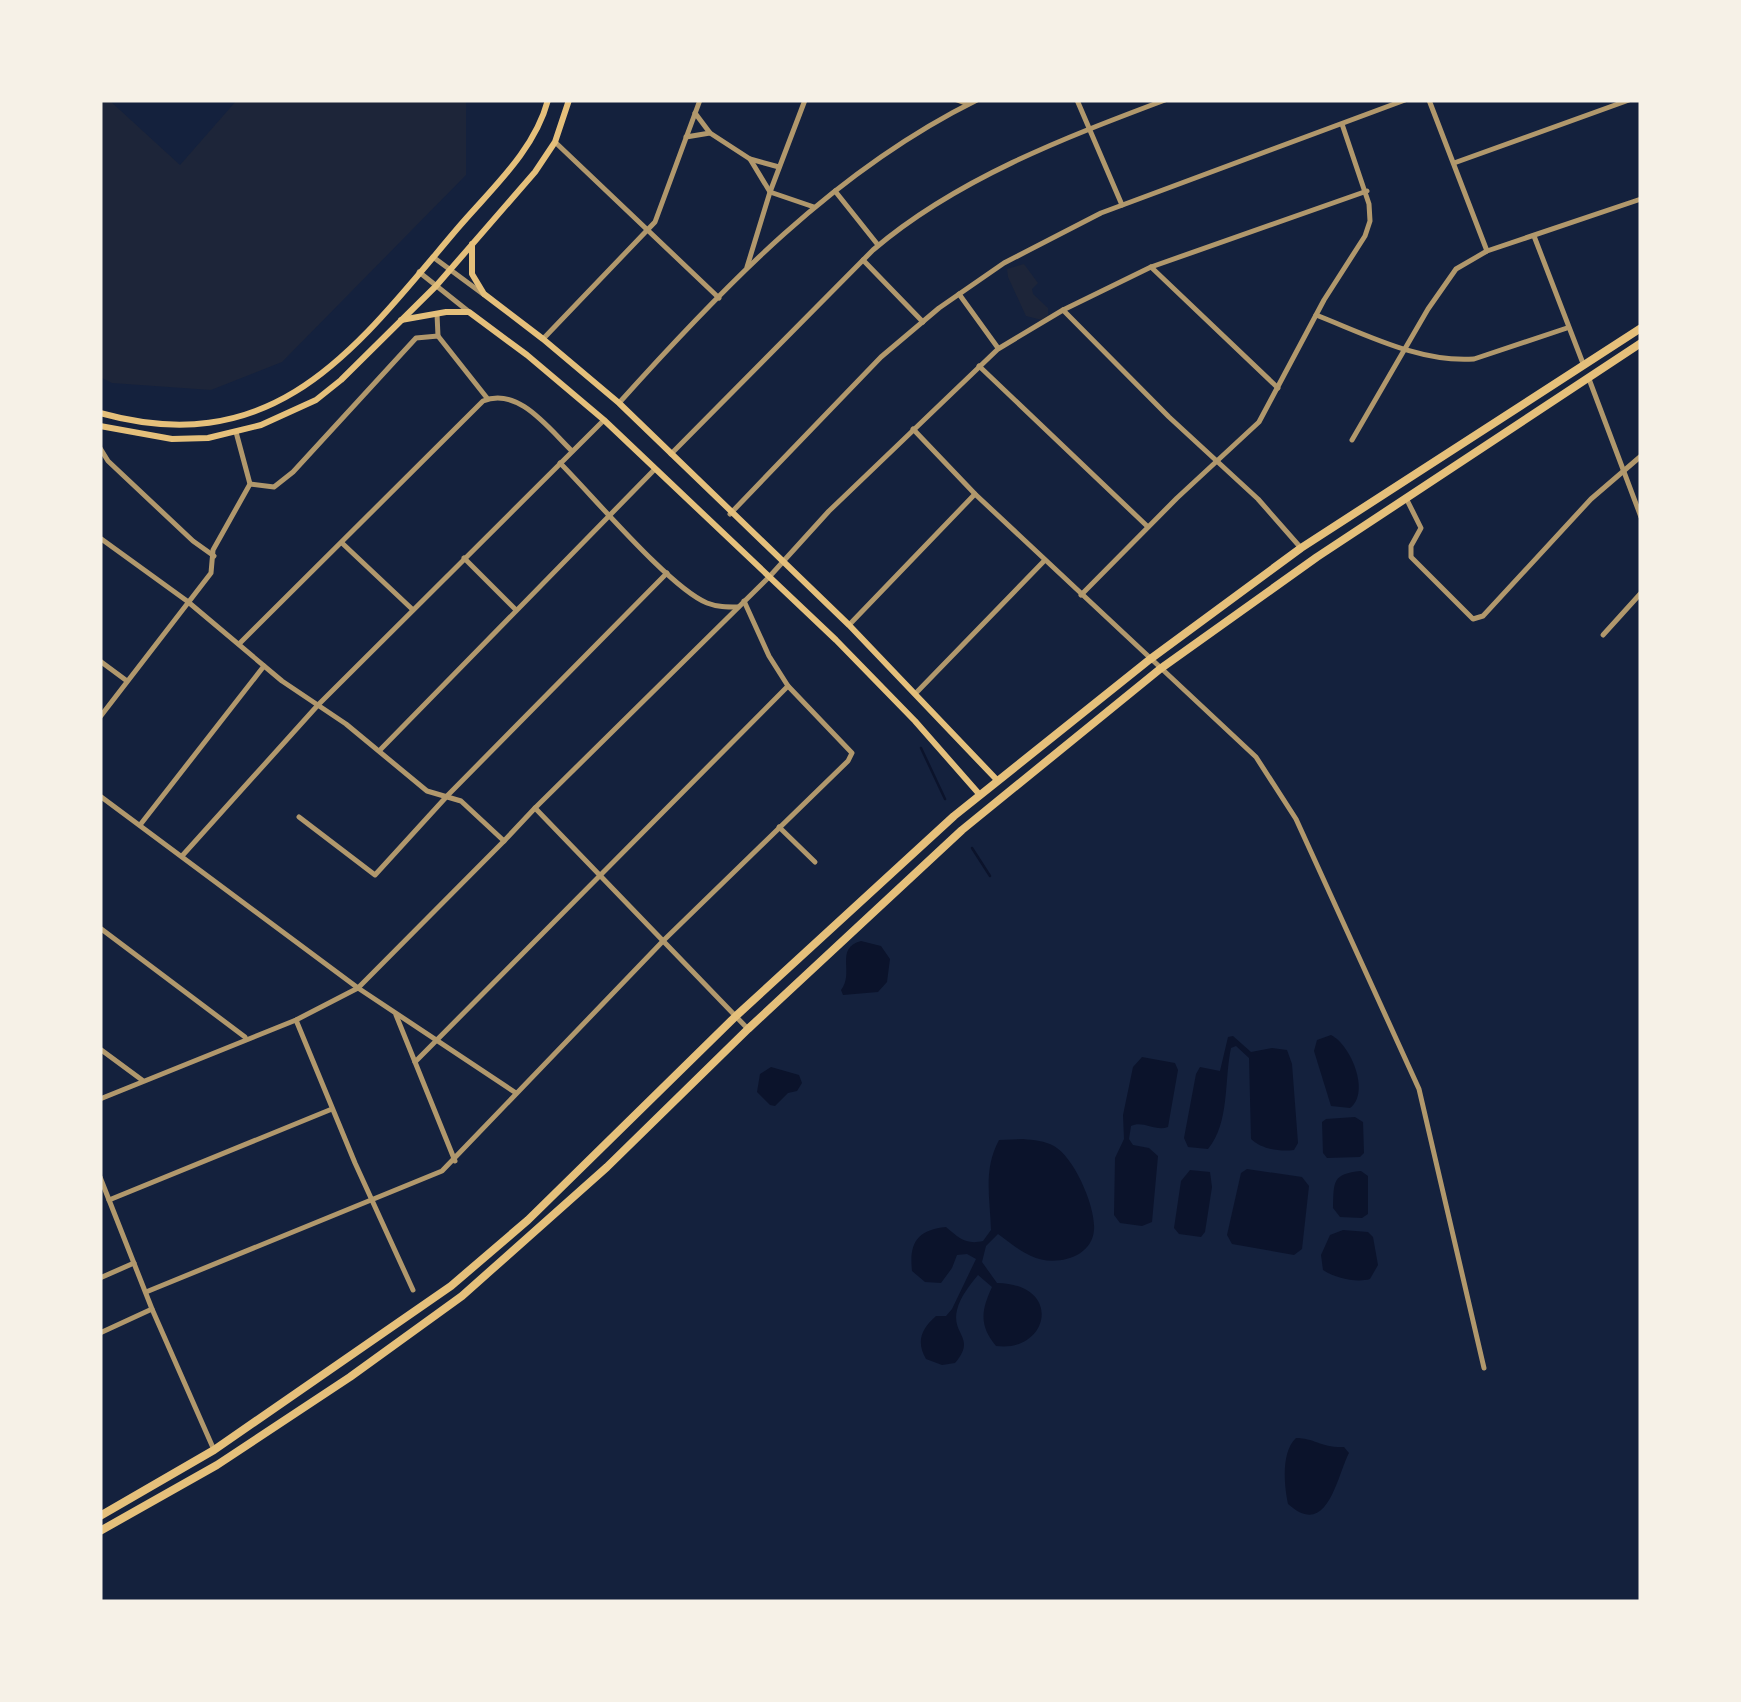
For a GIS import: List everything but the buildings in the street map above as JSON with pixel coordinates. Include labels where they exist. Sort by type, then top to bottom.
[{"type":"main road","points":[[100,414],[122,420],[178,424],[232,417],[301,390],[339,361],[514,164],[539,126],[548,100]]},
{"type":"main road","points":[[100,426],[145,436],[201,438],[236,432],[293,413],[316,400],[436,286],[535,172],[554,142],[569,100]]},
{"type":"main road","points":[[472,244],[472,274],[484,294],[619,403],[848,625],[997,780]]},
{"type":"main road","points":[[401,320],[469,312],[527,355],[604,420],[770,576],[915,721],[980,796]]},
{"type":"main road","points":[[100,1516],[214,1450],[356,1354],[478,1264],[736,1016],[997,780],[1148,660],[1301,548],[1641,328]]},
{"type":"main road","points":[[100,1531],[217,1465],[350,1378],[462,1296],[607,1166],[748,1029],[1006,792],[1160,670],[1406,498],[1641,343]]},
{"type":"street","points":[[544,339],[660,214],[700,100]]},
{"type":"street","points":[[746,269],[805,100]]},
{"type":"street","points":[[956,100],[968,104]]},
{"type":"street","points":[[619,403],[746,269],[834,191],[907,138],[977,100]]},
{"type":"street","points":[[1078,100],[1122,205]]},
{"type":"street","points":[[671,454],[878,246],[963,190],[1088,129],[1165,100]]},
{"type":"street","points":[[730,514],[848,388],[923,322],[1037,244],[1122,205],[1405,100]]},
{"type":"street","points":[[1429,100],[1487,251]]},
{"type":"street","points":[[1454,162],[1629,100]]},
{"type":"street","points":[[696,114],[710,133],[750,159],[779,167]]},
{"type":"street","points":[[1081,595],[1259,422],[1316,315],[1368,230],[1366,191],[1342,124]]},
{"type":"street","points":[[686,138],[710,133]]},
{"type":"street","points":[[554,142],[719,298]]},
{"type":"street","points":[[750,159],[770,192],[815,208]]},
{"type":"street","points":[[834,191],[878,246]]},
{"type":"street","points":[[100,1099],[296,1020],[358,988],[770,576],[829,511],[998,349],[1063,310],[1151,267],[1366,191]]},
{"type":"street","points":[[1352,440],[1456,269],[1487,251],[1641,199]]},
{"type":"street","points":[[1534,236],[1566,328],[1584,366]]},
{"type":"street","points":[[433,257],[484,294]]},
{"type":"street","points":[[863,260],[923,322]]},
{"type":"street","points":[[1151,267],[1278,388]]},
{"type":"street","points":[[420,272],[469,312]]},
{"type":"street","points":[[959,294],[998,349]]},
{"type":"street","points":[[1063,310],[1272,514],[1301,548]]},
{"type":"street","points":[[436,314],[438,336],[488,398]]},
{"type":"street","points":[[1316,315],[1442,358],[1474,358],[1566,328]]},
{"type":"street","points":[[250,484],[267,488],[283,480],[416,338],[438,336]]},
{"type":"street","points":[[979,366],[1148,527]]},
{"type":"street","points":[[1589,379],[1641,517]]},
{"type":"street","points":[[239,644],[488,398],[517,401],[572,451]]},
{"type":"street","points":[[182,856],[318,705],[604,420]]},
{"type":"street","points":[[913,429],[1148,660],[1256,758],[1310,844],[1418,1089],[1484,1368]]},
{"type":"street","points":[[100,717],[211,573],[214,553],[250,484],[236,432]]},
{"type":"street","points":[[100,448],[108,461],[193,541],[214,553]]},
{"type":"street","points":[[1406,498],[1421,528],[1411,546],[1411,557],[1473,620],[1483,616],[1621,471],[1641,456]]},
{"type":"street","points":[[560,463],[667,573],[708,604],[738,607]]},
{"type":"street","points":[[380,750],[655,469]]},
{"type":"street","points":[[848,625],[976,494]]},
{"type":"street","points":[[100,538],[187,601],[264,666],[428,790],[461,800],[504,841]]},
{"type":"street","points":[[340,542],[412,609]]},
{"type":"street","points":[[464,558],[516,610]]},
{"type":"street","points":[[915,694],[1046,559]]},
{"type":"street","points":[[299,817],[375,875],[448,795],[667,573]]},
{"type":"street","points":[[1603,635],[1641,593]]},
{"type":"street","points":[[146,1292],[421,1182],[454,1161],[664,940],[852,754],[788,686],[769,656],[744,601]]},
{"type":"street","points":[[100,661],[127,682]]},
{"type":"street","points":[[140,826],[264,666]]},
{"type":"street","points":[[415,1062],[788,686]]},
{"type":"street","points":[[997,780],[1006,792]]},
{"type":"street","points":[[100,796],[358,988],[516,1093]]},
{"type":"street","points":[[980,796],[989,807]]},
{"type":"street","points":[[535,808],[748,1029]]},
{"type":"street","points":[[779,827],[815,862]]},
{"type":"street","points":[[100,928],[247,1038]]},
{"type":"street","points":[[394,1012],[454,1161]]},
{"type":"street","points":[[296,1020],[413,1290]]},
{"type":"street","points":[[100,1049],[143,1081]]},
{"type":"street","points":[[109,1200],[332,1110]]},
{"type":"street","points":[[100,1177],[214,1450]]},
{"type":"street","points":[[100,1278],[134,1264]]},
{"type":"street","points":[[100,1333],[152,1308]]},
{"type":"shaded area","points":[[100,100],[109,100],[180,165],[237,100],[466,100],[466,175],[282,362],[211,390],[112,383],[100,377]]},
{"type":"shaded area","points":[[1024,264],[1038,283],[1033,294],[1048,308],[1048,315],[1042,320],[1026,316],[1008,277],[1007,269]]},
{"type":"shaded area","points":[[861,941],[881,946],[890,959],[887,982],[878,992],[843,995],[848,949]]},
{"type":"shaded area","points":[[1331,1035],[1345,1048],[1356,1069],[1359,1091],[1350,1108],[1331,1106],[1314,1051],[1317,1040]]},
{"type":"shaded area","points":[[1233,1036],[1251,1052],[1287,1050],[1292,1064],[1298,1143],[1294,1150],[1271,1149],[1251,1139],[1249,1058],[1236,1046],[1231,1048],[1223,1114],[1215,1139],[1208,1149],[1188,1147],[1184,1138],[1196,1074],[1200,1067],[1220,1071],[1228,1037]]},
{"type":"shaded area","points":[[1142,1057],[1175,1063],[1178,1070],[1168,1127],[1131,1126],[1129,1139],[1133,1145],[1149,1148],[1158,1156],[1152,1222],[1142,1226],[1120,1223],[1114,1215],[1115,1158],[1124,1139],[1123,1115],[1133,1067]]},
{"type":"shaded area","points":[[771,1067],[799,1075],[802,1083],[775,1106],[757,1092],[760,1074]]},
{"type":"shaded area","points":[[1355,1117],[1363,1122],[1364,1153],[1360,1157],[1327,1158],[1323,1153],[1322,1122]]},
{"type":"shaded area","points":[[999,1140],[1051,1144],[1069,1161],[1091,1209],[1092,1240],[1079,1254],[1050,1261],[1027,1254],[998,1234],[986,1246],[982,1262],[997,1283],[1018,1286],[1033,1294],[1042,1318],[1037,1329],[1028,1339],[1014,1345],[996,1346],[984,1318],[992,1287],[978,1275],[957,1310],[957,1325],[964,1341],[961,1354],[955,1363],[942,1365],[926,1359],[921,1347],[924,1331],[936,1316],[946,1316],[952,1309],[976,1259],[967,1254],[957,1255],[941,1283],[925,1282],[912,1271],[914,1246],[928,1231],[946,1227],[963,1240],[983,1241],[991,1230],[989,1184],[994,1151]]},
{"type":"shaded area","points":[[1247,1169],[1302,1177],[1309,1186],[1302,1249],[1294,1255],[1232,1244],[1227,1235],[1241,1173]]},
{"type":"shaded area","points":[[1190,1170],[1210,1172],[1212,1187],[1201,1237],[1179,1234],[1174,1228],[1181,1181]]},
{"type":"shaded area","points":[[1361,1171],[1368,1176],[1368,1214],[1362,1218],[1340,1217],[1333,1208],[1336,1180]]},
{"type":"shaded area","points":[[1343,1230],[1368,1232],[1373,1237],[1378,1265],[1370,1279],[1346,1279],[1323,1270],[1321,1255],[1330,1235]]},
{"type":"shaded area","points":[[1296,1438],[1344,1447],[1349,1453],[1329,1500],[1313,1514],[1302,1513],[1288,1504],[1286,1460]]},
{"type":"waterway","points":[[921,748],[945,799]]},
{"type":"waterway","points":[[972,848],[990,876]]}]
